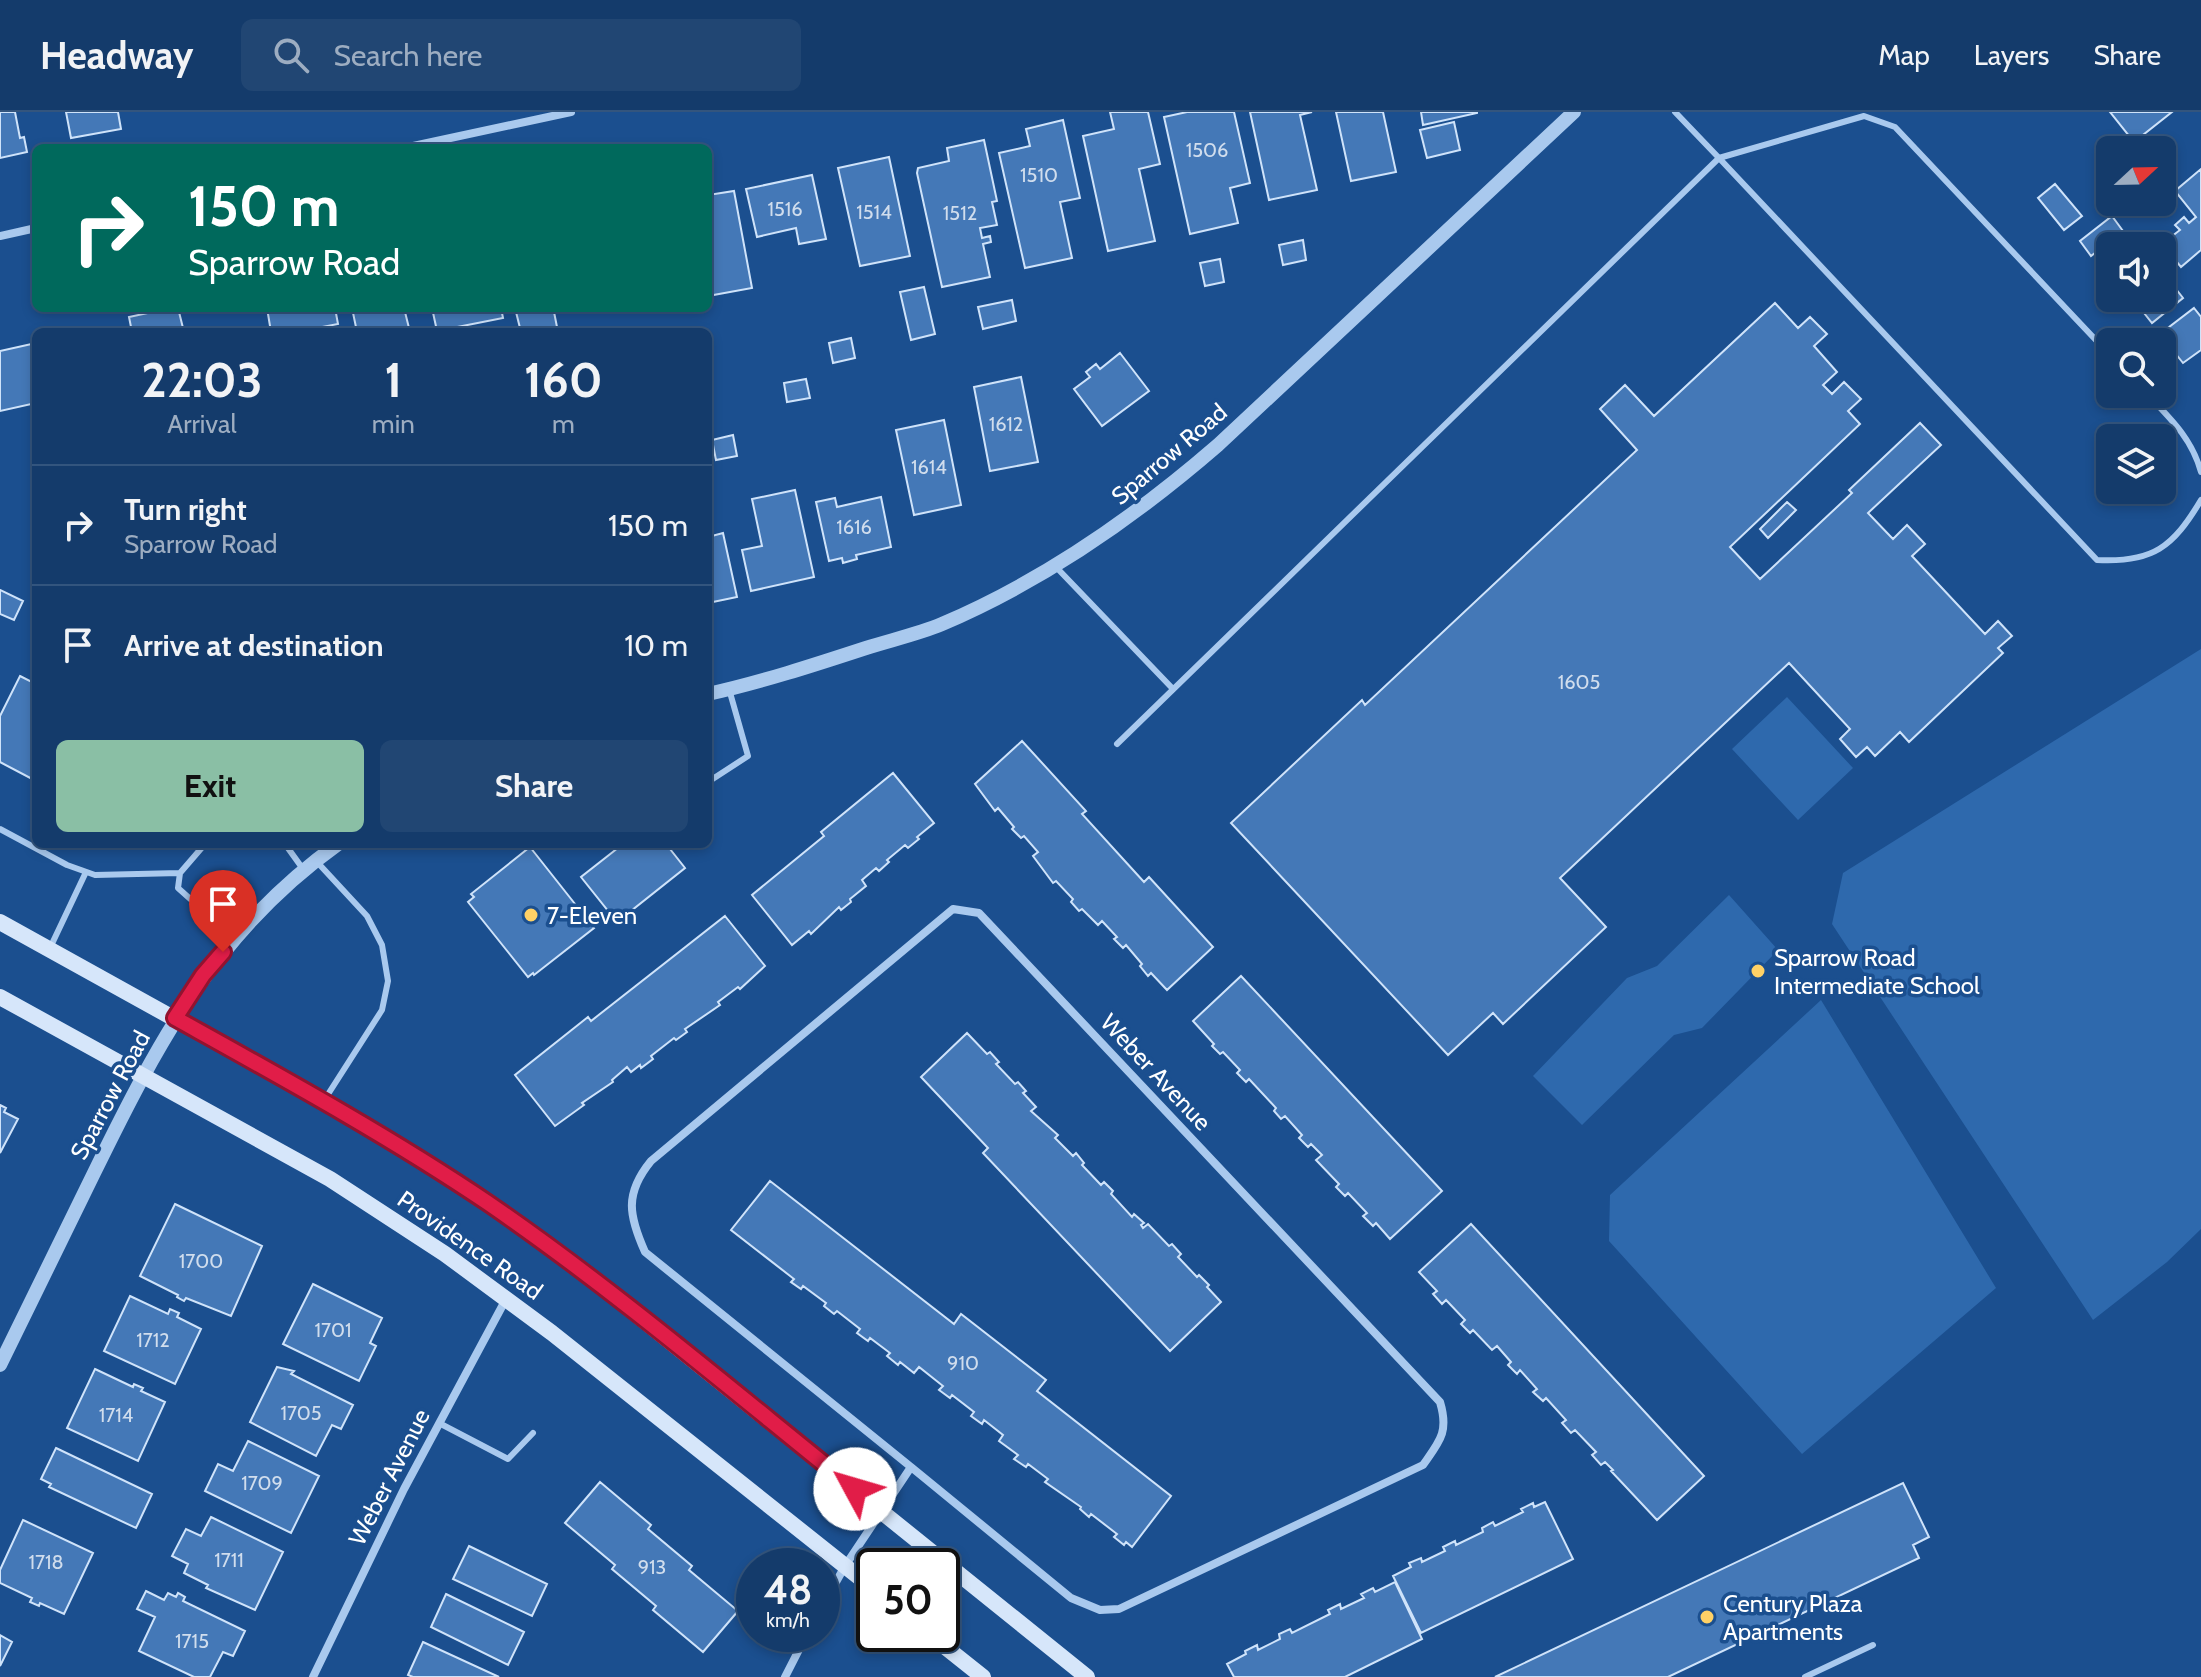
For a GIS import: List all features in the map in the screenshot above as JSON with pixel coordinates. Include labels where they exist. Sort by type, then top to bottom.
[{"type":"main road","name":"Providence Road","points":[[0,922],[415,1155],[543,1243],[617,1298],[1087,1677]]},
{"type":"main road","name":"Providence Road","points":[[0,997],[342,1186],[434,1246],[604,1373],[856,1575]]},
{"type":"main road","points":[[952,1652],[983,1677]]},
{"type":"street","points":[[423,144],[571,112]]},
{"type":"street","name":"Sparrow Road","points":[[712,693],[940,625],[998,598],[1114,529],[1167,489],[1574,112]]},
{"type":"street","points":[[0,236],[32,229]]},
{"type":"street","name":"Sparrow Road","points":[[0,1365],[142,1075],[175,1018],[203,975],[234,939],[309,864],[332,848]]},
{"type":"street","name":"Weber Avenue","points":[[953,909],[966,909],[979,913],[1440,1402],[1445,1420],[1441,1441],[1423,1465],[1119,1609],[1100,1610],[1071,1598],[911,1467],[645,1252],[632,1224],[631,1198],[641,1173],[651,1161],[953,909]]},
{"type":"street","name":"Weber Avenue","points":[[313,1677],[404,1489],[506,1298]]},
{"type":"street","points":[[840,1575],[911,1467]]},
{"type":"street","points":[[785,1677],[798,1652]]},
{"type":"lane","points":[[1675,112],[2097,560],[2128,562],[2160,549],[2184,529],[2201,500]]},
{"type":"lane","points":[[1117,744],[1719,158],[1864,116],[1895,127],[2096,340]]},
{"type":"lane","points":[[2160,408],[2195,450],[2201,472]]},
{"type":"lane","points":[[1054,565],[1173,689]]},
{"type":"lane","points":[[712,779],[748,756],[729,689]]},
{"type":"lane","points":[[0,829],[32,846]]},
{"type":"lane","points":[[35,848],[67,865],[95,875],[180,873]]},
{"type":"lane","points":[[202,848],[180,873],[178,888],[234,939]]},
{"type":"lane","points":[[290,848],[367,916],[382,945],[388,981],[382,1010],[323,1101]]},
{"type":"lane","points":[[50,949],[86,872]]},
{"type":"lane","points":[[439,1423],[508,1459],[533,1433]]},
{"type":"lane","points":[[1805,1677],[1873,1645]]},
{"type":"shaded area","points":[[2201,649],[2201,1229],[2167,1262],[2093,1320],[1832,924],[1843,873]]},
{"type":"shaded area","points":[[1787,697],[1853,768],[1798,820],[1732,749]]},
{"type":"shaded area","points":[[1729,895],[1778,950],[1702,1028],[1674,1035],[1582,1125],[1533,1076],[1627,978],[1657,966]]},
{"type":"shaded area","points":[[1821,1000],[1996,1288],[1802,1454],[1609,1241],[1610,1195]]},
{"type":"building","points":[[0,112],[15,112],[20,138],[24,137],[27,152],[0,158]]},
{"type":"building","points":[[66,112],[118,112],[121,129],[71,138]]},
{"type":"building","points":[[1110,112],[1148,112],[1160,164],[1139,169],[1155,241],[1108,251],[1083,136],[1114,129]]},
{"type":"building","points":[[1187,112],[1234,112],[1250,183],[1230,188],[1238,223],[1190,234],[1164,117]]},
{"type":"building","points":[[1250,112],[1312,112],[1300,115],[1317,190],[1269,200]]},
{"type":"building","points":[[1336,112],[1383,112],[1396,172],[1351,181]]},
{"type":"building","points":[[1421,112],[1477,112],[1477,113],[1423,125]]},
{"type":"building","points":[[2110,112],[2172,112],[2142,136],[2129,136]]},
{"type":"building","points":[[1063,120],[1080,198],[1060,202],[1072,258],[1025,268],[999,153],[1030,146],[1026,129]]},
{"type":"building","points":[[1454,122],[1460,150],[1427,158],[1420,130]]},
{"type":"building","points":[[984,140],[997,201],[992,202],[997,225],[980,228],[982,238],[990,236],[991,242],[983,244],[990,277],[942,287],[918,168],[949,161],[947,148]]},
{"type":"building","points":[[889,157],[910,256],[860,266],[838,168]]},
{"type":"building","points":[[2201,169],[2201,250],[2181,267],[2176,261],[2176,233],[2180,230],[2175,225],[2184,217],[2189,223],[2196,217],[2176,190]]},
{"type":"building","points":[[812,175],[826,239],[799,244],[796,228],[757,237],[746,189]]},
{"type":"building","points":[[2055,184],[2082,216],[2064,230],[2038,198]]},
{"type":"building","points":[[734,191],[752,288],[712,295],[712,194]]},
{"type":"building","points":[[2112,216],[2123,231],[2096,232],[2096,252],[2091,256],[2080,241]]},
{"type":"building","points":[[1303,240],[1306,260],[1283,265],[1279,245]]},
{"type":"building","points":[[1220,259],[1224,282],[1205,286],[1200,263]]},
{"type":"building","points":[[924,287],[935,334],[911,340],[900,292]]},
{"type":"building","points":[[2176,289],[2183,298],[2176,304]]},
{"type":"building","points":[[1012,300],[1016,321],[983,329],[978,307]]},
{"type":"building","points":[[1775,303],[1798,328],[1810,317],[1827,334],[1814,346],[1837,372],[1823,385],[1832,394],[1844,382],[1861,399],[1848,411],[1860,424],[1730,547],[1760,579],[1852,493],[1849,490],[1920,423],[1941,445],[1868,513],[1893,539],[1907,525],[1925,544],[1912,556],[1985,634],[1998,621],[2012,636],[1998,648],[2003,653],[1909,742],[1900,732],[1875,756],[1867,747],[1856,757],[1840,739],[1850,729],[1789,663],[1560,878],[1606,927],[1503,1024],[1493,1013],[1448,1055],[1231,823],[1362,700],[1365,705],[1637,450],[1600,409],[1625,385],[1654,416]]},
{"type":"building","points":[[2194,308],[2201,317],[2201,350],[2183,363],[2176,354],[2176,328],[2168,328]]},
{"type":"building","points":[[152,312],[179,312],[183,328],[131,328],[129,317]]},
{"type":"building","points":[[268,312],[336,312],[338,324],[322,328],[270,328]]},
{"type":"building","points":[[353,312],[405,312],[409,328],[356,328]]},
{"type":"building","points":[[433,312],[502,312],[503,318],[452,328],[436,328]]},
{"type":"building","points":[[516,312],[554,312],[557,327],[520,328]]},
{"type":"building","points":[[2145,312],[2166,312],[2152,323]]},
{"type":"building","points":[[851,338],[855,358],[833,363],[829,343]]},
{"type":"building","points":[[32,344],[32,404],[0,411],[0,351]]},
{"type":"building","points":[[1120,353],[1149,391],[1102,426],[1074,389],[1090,377],[1086,372],[1096,364],[1100,369]]},
{"type":"building","points":[[1021,377],[1038,462],[990,471],[974,387]]},
{"type":"building","points":[[806,379],[810,398],[787,402],[784,383]]},
{"type":"building","points":[[944,420],[961,505],[914,515],[896,430]]},
{"type":"building","points":[[733,435],[737,456],[716,460],[712,440]]},
{"type":"building","points":[[795,490],[814,577],[751,591],[742,550],[762,546],[752,499]]},
{"type":"building","points":[[881,497],[891,547],[856,555],[857,559],[843,563],[842,558],[829,561],[816,502],[835,498],[837,507]]},
{"type":"building","points":[[1787,502],[1796,510],[1768,538],[1760,529]]},
{"type":"building","points":[[723,533],[737,597],[712,602],[712,536]]},
{"type":"building","points":[[0,590],[23,601],[14,620],[0,614]]},
{"type":"building","points":[[20,676],[32,682],[32,779],[0,762],[0,716]]},
{"type":"building","points":[[1022,741],[1086,811],[1082,814],[1144,882],[1149,877],[1213,947],[1167,990],[1151,973],[1148,976],[1140,966],[1142,964],[1126,945],[1123,948],[1114,939],[1117,937],[1102,921],[1098,925],[1082,909],[1079,911],[1071,902],[1073,899],[1056,881],[1053,883],[1033,856],[1038,852],[1024,836],[1021,838],[1012,829],[1014,827],[998,808],[995,811],[975,784]]},
{"type":"building","points":[[893,773],[934,823],[908,848],[905,845],[887,860],[889,862],[879,871],[876,868],[862,880],[866,886],[850,899],[851,902],[841,910],[839,907],[811,934],[809,931],[792,945],[752,895],[824,836],[821,832]]},
{"type":"building","name":"7-Eleven","points":[[531,848],[594,928],[528,977],[468,902],[474,897],[471,894]]},
{"type":"building","points":[[618,848],[669,848],[685,868],[617,922],[581,877]]},
{"type":"building","points":[[725,916],[765,966],[740,989],[738,987],[718,1002],[720,1005],[685,1029],[687,1032],[651,1056],[653,1059],[631,1072],[627,1067],[613,1082],[555,1126],[515,1075],[588,1017],[591,1021]]},
{"type":"building","points":[[1241,976],[1442,1191],[1390,1239],[1376,1223],[1373,1226],[1363,1216],[1367,1213],[1348,1193],[1345,1196],[1336,1187],[1339,1184],[1316,1160],[1322,1155],[1299,1138],[1302,1135],[1285,1116],[1281,1119],[1274,1111],[1276,1108],[1249,1079],[1246,1082],[1237,1073],[1240,1070],[1223,1052],[1220,1054],[1212,1046],[1214,1044],[1193,1021]]},
{"type":"building","points":[[967,1033],[987,1054],[990,1052],[999,1062],[996,1064],[1015,1084],[1018,1082],[1026,1091],[1023,1093],[1036,1107],[1031,1111],[1058,1135],[1055,1138],[1073,1156],[1076,1153],[1084,1163],[1082,1165],[1101,1185],[1104,1182],[1113,1191],[1111,1194],[1132,1217],[1134,1214],[1144,1223],[1141,1225],[1143,1228],[1148,1224],[1169,1246],[1172,1244],[1181,1254],[1178,1257],[1209,1285],[1207,1287],[1221,1302],[1170,1351],[983,1153],[988,1148],[921,1077]]},
{"type":"building","points":[[0,1105],[6,1108],[4,1112],[18,1119],[0,1153]]},
{"type":"building","points":[[770,1181],[954,1324],[961,1314],[1046,1380],[1037,1391],[1171,1496],[1132,1547],[1126,1542],[1124,1545],[1114,1537],[1117,1534],[1091,1514],[1089,1517],[1081,1507],[1045,1482],[1048,1479],[1028,1464],[1026,1467],[1014,1459],[1018,1455],[999,1441],[1003,1435],[984,1420],[982,1424],[971,1416],[974,1412],[952,1395],[950,1398],[939,1390],[943,1386],[919,1367],[914,1373],[900,1362],[898,1365],[887,1356],[890,1353],[870,1338],[868,1341],[857,1333],[860,1329],[837,1311],[834,1314],[824,1306],[826,1303],[803,1286],[801,1289],[791,1282],[794,1279],[731,1230]]},
{"type":"building","points":[[175,1204],[262,1246],[231,1316],[186,1298],[184,1301],[140,1276]]},
{"type":"building","points":[[1471,1224],[1704,1476],[1657,1520],[1605,1462],[1601,1465],[1592,1455],[1596,1452],[1575,1430],[1571,1433],[1562,1423],[1566,1420],[1546,1398],[1543,1401],[1533,1392],[1537,1389],[1520,1370],[1517,1374],[1508,1365],[1511,1362],[1497,1346],[1492,1350],[1473,1330],[1470,1333],[1461,1324],[1465,1320],[1446,1300],[1442,1304],[1433,1294],[1437,1291],[1419,1272]]},
{"type":"building","points":[[313,1284],[382,1318],[370,1343],[376,1346],[359,1381],[283,1344]]},
{"type":"building","points":[[130,1296],[168,1314],[170,1309],[179,1313],[177,1317],[201,1329],[175,1384],[104,1351]]},
{"type":"building","points":[[277,1367],[294,1371],[291,1374],[353,1405],[341,1429],[332,1425],[316,1456],[250,1422]]},
{"type":"building","points":[[95,1369],[133,1387],[134,1384],[143,1388],[141,1391],[165,1402],[138,1461],[67,1428]]},
{"type":"building","points":[[248,1441],[319,1476],[291,1533],[205,1491],[218,1464],[233,1471]]},
{"type":"building","points":[[56,1448],[152,1494],[136,1528],[49,1487],[51,1484],[41,1479]]},
{"type":"building","points":[[600,1482],[651,1525],[648,1529],[692,1566],[689,1570],[736,1609],[736,1613],[703,1652],[653,1610],[656,1606],[612,1569],[615,1565],[565,1523]]},
{"type":"building","name":"Century Plaza Apartments","points":[[1903,1483],[1929,1537],[1913,1545],[1919,1558],[1668,1677],[1495,1677]]},
{"type":"building","points":[[1545,1502],[1573,1559],[1421,1633],[1393,1576],[1411,1567],[1409,1563],[1421,1558],[1422,1562],[1445,1551],[1443,1547],[1455,1541],[1456,1545],[1483,1532],[1482,1528],[1493,1522],[1495,1526],[1523,1512],[1521,1509],[1533,1503],[1534,1507]]},
{"type":"building","points":[[211,1517],[283,1552],[255,1610],[206,1588],[208,1585],[184,1573],[188,1564],[172,1556],[186,1529],[201,1536]]},
{"type":"building","points":[[23,1520],[93,1553],[64,1614],[30,1602],[32,1598],[0,1583],[0,1570]]},
{"type":"building","points":[[469,1546],[547,1584],[532,1616],[453,1579]]},
{"type":"building","points":[[1395,1582],[1422,1639],[1345,1677],[1234,1677],[1227,1664],[1257,1645],[1258,1650],[1280,1639],[1279,1634],[1290,1629],[1292,1633],[1330,1614],[1328,1610],[1340,1604],[1341,1609],[1364,1598],[1361,1594],[1373,1588],[1375,1592]]},
{"type":"building","points":[[146,1591],[164,1600],[168,1593],[176,1597],[178,1593],[185,1597],[183,1601],[245,1631],[233,1656],[223,1652],[210,1677],[194,1677],[139,1651],[155,1617],[137,1609]]},
{"type":"building","points":[[446,1594],[524,1632],[508,1665],[431,1627]]},
{"type":"building","points":[[0,1635],[12,1642],[0,1666]]},
{"type":"building","points":[[423,1642],[499,1677],[408,1675]]},
{"type":"place","name":"7-Eleven","points":[[531,915]]},
{"type":"place","name":"Sparrow Road Intermediate School","points":[[1758,971]]},
{"type":"place","name":"Century Plaza Apartments","points":[[1707,1617]]},
{"type":"route","points":[[223,952],[203,975],[175,1018],[366,1125],[487,1203],[596,1282],[855,1489]]}]
